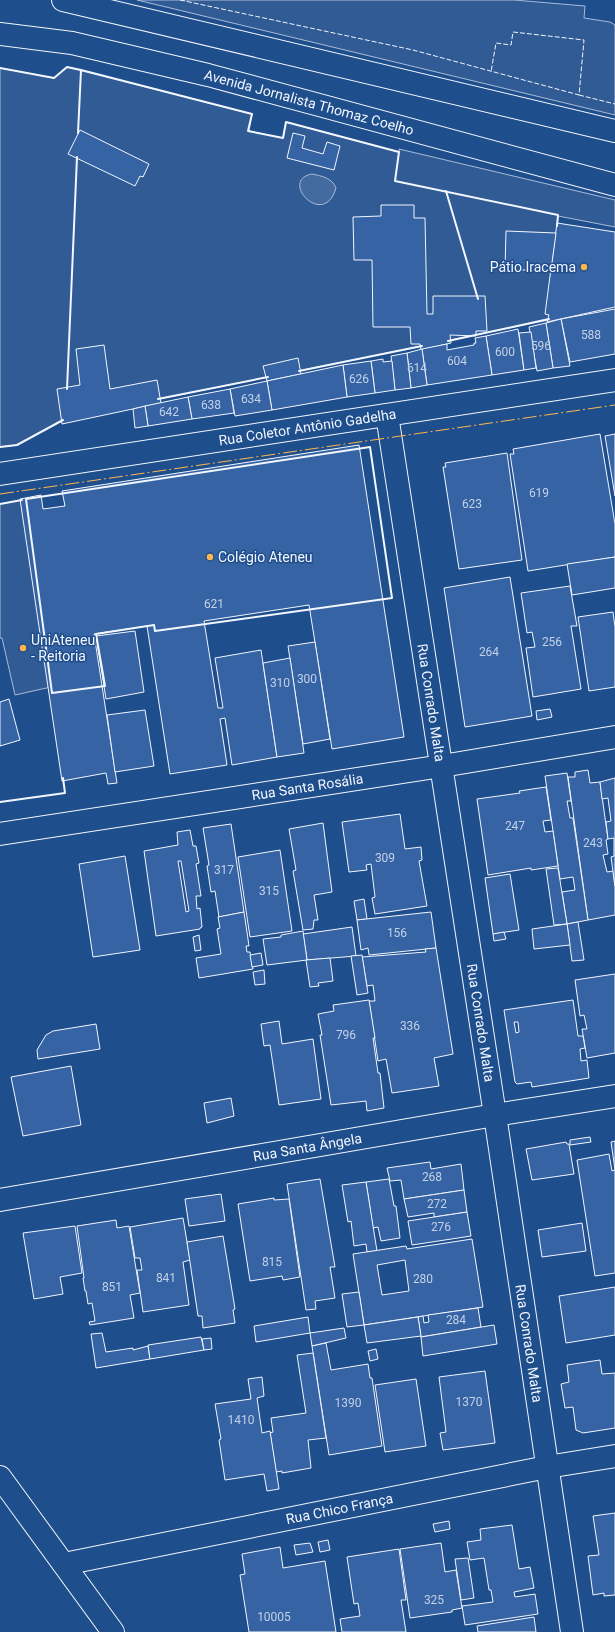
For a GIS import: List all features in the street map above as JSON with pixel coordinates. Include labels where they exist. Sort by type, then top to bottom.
[{"type":"main road","points":[[63,0],[615,131]]},
{"type":"main road","name":"Avenida Jornalista Thomaz Coelho","points":[[0,34],[72,43],[208,75],[615,185]]},
{"type":"main road","name":"Rua Coletor Antônio Gadelha","points":[[0,474],[615,380]]},
{"type":"main road","name":"Rua Conrado Malta","points":[[387,414],[442,766],[572,1632]]},
{"type":"main road","name":"Rua Santa Rosália","points":[[0,834],[442,766],[615,737]]},
{"type":"main road","name":"Rua Santa Ângela","points":[[0,1200],[495,1115],[615,1096]]},
{"type":"main road","name":"Rua Chico França","points":[[64,1564],[547,1467],[615,1456]]},
{"type":"main road","points":[[0,1477],[113,1632]]},
{"type":"shaded area","points":[[137,0],[514,0],[585,6],[584,18],[610,22],[615,25],[615,115]]},
{"type":"shaded area","points":[[67,67],[252,114],[249,131],[283,138],[286,122],[399,152],[399,149],[615,200],[615,227],[558,216],[549,320],[66,418],[17,445],[0,447],[0,68],[54,78]]},
{"type":"shaded area","points":[[312,174],[329,180],[336,188],[330,200],[322,204],[314,204],[301,192],[300,185],[303,178]]},
{"type":"shaded area","points":[[26,499],[51,687],[15,695],[2,638],[0,638],[0,504]]},
{"type":"building","points":[[80,130],[149,164],[143,177],[140,176],[135,186],[68,154]]},
{"type":"building","points":[[293,133],[305,136],[302,148],[323,154],[327,142],[340,146],[334,170],[287,158]]},
{"type":"building","points":[[381,205],[414,205],[414,218],[425,218],[427,314],[433,314],[433,296],[485,296],[487,331],[476,331],[476,336],[450,335],[451,343],[421,350],[420,344],[411,344],[410,327],[373,327],[372,260],[354,260],[353,217],[381,216]]},
{"type":"building","points":[[557,223],[615,232],[615,307],[547,322],[549,315],[545,314]]},
{"type":"building","points":[[506,231],[556,233],[551,270],[505,270]]},
{"type":"building","points":[[615,309],[615,354],[570,362],[561,319]]},
{"type":"building","points":[[561,319],[570,366],[553,368],[546,323]]},
{"type":"building","points":[[546,323],[553,368],[537,371],[529,327]]},
{"type":"building","points":[[518,329],[524,370],[492,375],[486,336]]},
{"type":"building","points":[[531,332],[536,368],[524,370],[519,333]]},
{"type":"building","points":[[486,336],[492,375],[427,385],[422,349],[447,344],[447,350],[474,345],[474,343],[476,343],[475,338]]},
{"type":"building","points":[[104,345],[110,389],[157,380],[161,403],[62,424],[57,389],[80,385],[76,349]]},
{"type":"building","points":[[422,349],[427,385],[411,388],[407,353]]},
{"type":"building","points":[[407,353],[411,388],[395,390],[391,356]]},
{"type":"building","points":[[298,358],[301,374],[267,381],[263,366]]},
{"type":"building","points":[[383,359],[383,362],[392,361],[395,390],[375,393],[371,361]]},
{"type":"building","points":[[371,361],[375,393],[347,397],[343,365]]},
{"type":"building","points":[[343,365],[347,397],[272,410],[267,381]]},
{"type":"building","points":[[267,381],[272,410],[235,416],[230,389]]},
{"type":"building","points":[[230,389],[234,413],[192,419],[188,397]]},
{"type":"building","points":[[188,397],[192,419],[148,426],[145,406]]},
{"type":"building","points":[[145,406],[148,426],[135,428],[133,409]]},
{"type":"building","points":[[600,434],[615,524],[615,557],[528,571],[510,454],[514,454],[513,449]]},
{"type":"building","points":[[615,434],[615,496],[605,436]]},
{"type":"building","name":"Colégio Ateneu","points":[[359,445],[404,737],[332,749],[309,605],[204,621],[218,708],[223,708],[215,658],[261,650],[277,757],[232,765],[225,718],[220,719],[227,765],[170,774],[147,626],[94,634],[117,783],[108,784],[106,773],[62,781],[20,499],[41,495],[43,509],[65,506],[62,491]]},
{"type":"building","points":[[507,453],[522,560],[459,569],[443,467],[446,467],[445,463]]},
{"type":"building","points":[[615,557],[615,588],[572,595],[567,564]]},
{"type":"building","points":[[510,577],[532,716],[465,727],[444,588]]},
{"type":"building","points":[[570,586],[577,626],[571,626],[581,689],[533,697],[526,648],[535,647],[532,632],[527,633],[521,593]]},
{"type":"building","points":[[613,612],[615,627],[615,687],[589,691],[578,617]]},
{"type":"building","points":[[135,631],[144,692],[106,699],[96,636]]},
{"type":"building","points":[[315,642],[330,739],[303,744],[288,646]]},
{"type":"building","points":[[290,658],[304,753],[277,757],[263,663]]},
{"type":"building","points":[[9,699],[20,740],[0,746],[0,702]]},
{"type":"building","points":[[550,709],[552,717],[537,720],[536,711]]},
{"type":"building","points":[[145,710],[154,766],[115,772],[107,715]]},
{"type":"building","points":[[588,770],[590,783],[600,782],[608,839],[606,840],[608,854],[603,855],[607,872],[613,871],[615,886],[615,915],[588,920],[568,777],[575,777],[575,772]]},
{"type":"building","points":[[567,773],[571,801],[567,801],[570,818],[573,818],[588,920],[567,924],[562,892],[575,890],[573,877],[560,879],[545,776]]},
{"type":"building","points":[[615,778],[615,886],[611,857],[614,856],[614,838],[608,839],[606,822],[611,821],[608,798],[602,799],[600,782]]},
{"type":"building","points":[[546,787],[551,820],[543,821],[545,832],[553,831],[558,866],[531,870],[531,868],[488,875],[477,799],[520,793],[519,791]]},
{"type":"building","points":[[400,814],[405,849],[421,847],[422,860],[419,861],[427,906],[375,914],[372,898],[375,897],[371,864],[366,865],[367,870],[349,872],[342,822]]},
{"type":"building","points":[[323,823],[332,892],[314,895],[318,920],[314,920],[313,929],[303,930],[293,871],[296,870],[289,829]]},
{"type":"building","points":[[231,824],[244,912],[219,917],[215,891],[211,892],[207,866],[209,865],[203,828]]},
{"type":"building","points":[[190,830],[193,846],[196,846],[199,863],[196,864],[201,896],[196,896],[197,909],[200,908],[202,927],[200,929],[156,936],[144,851],[178,845],[177,832]],"holes":[[[178,861],[181,861],[189,911],[186,912]]]},
{"type":"building","points":[[280,850],[292,931],[250,937],[238,857]]},
{"type":"building","points":[[125,856],[140,950],[93,957],[79,864]]},
{"type":"building","points":[[558,868],[567,924],[554,925],[546,869]]},
{"type":"building","points":[[510,874],[519,930],[493,934],[485,878]]},
{"type":"building","points":[[364,899],[367,919],[357,920],[354,901]]},
{"type":"building","points":[[244,912],[249,946],[246,946],[247,952],[250,952],[253,969],[199,978],[196,958],[221,954],[217,929],[220,928],[218,917]]},
{"type":"building","points":[[431,912],[436,948],[369,955],[368,948],[361,950],[357,920]]},
{"type":"building","points":[[578,922],[584,960],[572,961],[567,924]]},
{"type":"building","points":[[567,924],[570,945],[534,949],[532,929]]},
{"type":"building","points":[[352,927],[356,956],[307,960],[303,934]]},
{"type":"building","points":[[303,931],[307,960],[267,965],[263,939],[281,937],[281,935]]},
{"type":"building","points":[[504,932],[506,939],[494,941],[493,934]]},
{"type":"building","points":[[199,935],[201,950],[195,951],[193,937]]},
{"type":"building","points":[[436,948],[453,1054],[434,1058],[439,1086],[392,1093],[386,1059],[378,1061],[369,1001],[375,1001],[373,985],[367,986],[362,957],[426,952],[425,949]]},
{"type":"building","points":[[261,953],[263,965],[252,967],[250,955]]},
{"type":"building","points":[[362,955],[368,993],[357,995],[351,956]]},
{"type":"building","points":[[330,958],[333,981],[318,983],[319,986],[310,987],[306,960]]},
{"type":"building","points":[[264,970],[265,984],[255,985],[253,972]]},
{"type":"building","points":[[615,974],[615,1053],[587,1058],[582,1029],[587,1029],[584,1015],[580,1016],[575,980]]},
{"type":"building","points":[[369,1000],[375,1038],[373,1038],[378,1073],[380,1073],[384,1108],[367,1111],[366,1101],[331,1105],[318,1014],[334,1011],[333,1005]]},
{"type":"building","points":[[573,1000],[578,1036],[583,1036],[585,1048],[580,1049],[581,1061],[587,1060],[589,1078],[532,1087],[531,1082],[517,1084],[515,1082],[504,1010]],"holes":[[[514,1022],[518,1022],[519,1032],[516,1033]]]},
{"type":"building","points":[[279,1021],[282,1044],[313,1039],[321,1099],[279,1105],[270,1045],[264,1046],[261,1024]]},
{"type":"building","points":[[96,1024],[100,1049],[38,1059],[37,1050],[46,1035],[53,1031]]},
{"type":"building","points":[[71,1066],[81,1125],[23,1136],[11,1077]]},
{"type":"building","points":[[231,1098],[234,1116],[207,1123],[204,1103]]},
{"type":"building","points":[[590,1137],[591,1142],[570,1145],[570,1140]]},
{"type":"building","points":[[615,1141],[615,1170],[611,1142]]},
{"type":"building","points":[[566,1142],[569,1144],[574,1174],[532,1180],[526,1149]]},
{"type":"building","points":[[609,1154],[612,1171],[615,1170],[615,1273],[595,1276],[577,1160]]},
{"type":"building","points":[[430,1162],[431,1169],[461,1164],[464,1190],[404,1199],[401,1180],[390,1181],[387,1168]]},
{"type":"building","points":[[320,1179],[335,1267],[330,1267],[335,1298],[315,1301],[316,1309],[306,1310],[287,1184]]},
{"type":"building","points":[[389,1179],[394,1206],[396,1206],[400,1238],[381,1241],[378,1227],[373,1228],[366,1182]]},
{"type":"building","points":[[366,1182],[377,1251],[367,1252],[366,1244],[354,1246],[351,1221],[348,1222],[342,1185]]},
{"type":"building","points":[[464,1190],[467,1212],[434,1217],[434,1213],[408,1217],[404,1199]]},
{"type":"building","points":[[221,1194],[225,1221],[189,1226],[185,1199]]},
{"type":"building","points":[[274,1198],[274,1200],[289,1199],[300,1277],[283,1280],[282,1276],[250,1281],[238,1204]]},
{"type":"building","points":[[467,1212],[471,1236],[412,1245],[408,1221]]},
{"type":"building","points":[[183,1218],[190,1260],[183,1262],[189,1305],[143,1312],[137,1270],[142,1270],[140,1258],[135,1258],[130,1227]]},
{"type":"building","points":[[116,1220],[117,1228],[129,1226],[140,1293],[130,1295],[134,1318],[90,1325],[89,1322],[95,1321],[92,1303],[88,1304],[85,1291],[77,1226]]},
{"type":"building","points":[[582,1223],[586,1251],[542,1257],[538,1230]]},
{"type":"building","points":[[75,1226],[82,1273],[60,1277],[63,1294],[34,1299],[23,1233]]},
{"type":"building","points":[[223,1236],[235,1309],[233,1310],[235,1323],[203,1328],[202,1316],[198,1316],[187,1242]]},
{"type":"building","points":[[472,1239],[483,1307],[364,1325],[353,1254],[406,1246],[407,1249]],"holes":[[[405,1260],[409,1291],[382,1295],[377,1265]]]},
{"type":"building","points":[[615,1287],[615,1335],[566,1343],[559,1296]]},
{"type":"building","points":[[359,1292],[364,1325],[347,1327],[342,1294]]},
{"type":"building","points":[[478,1308],[481,1327],[421,1337],[418,1317],[423,1316],[424,1323],[429,1322],[428,1315]]},
{"type":"building","points":[[308,1317],[310,1333],[256,1342],[254,1326]]},
{"type":"building","points":[[418,1317],[421,1336],[367,1343],[364,1325]]},
{"type":"building","points":[[494,1325],[497,1344],[423,1356],[421,1337]]},
{"type":"building","points":[[344,1328],[346,1338],[312,1346],[310,1333]]},
{"type":"building","points":[[102,1333],[106,1352],[133,1348],[133,1350],[148,1346],[150,1359],[96,1368],[91,1334]]},
{"type":"building","points":[[201,1337],[204,1350],[150,1359],[148,1345]]},
{"type":"building","points":[[211,1338],[212,1349],[204,1350],[202,1339]]},
{"type":"building","points":[[326,1343],[331,1370],[368,1364],[370,1378],[372,1378],[382,1446],[329,1455],[312,1346]]},
{"type":"building","points":[[376,1349],[378,1359],[370,1361],[368,1351]]},
{"type":"building","points":[[313,1353],[326,1438],[308,1440],[311,1468],[282,1473],[282,1471],[276,1472],[270,1433],[273,1432],[271,1418],[306,1413],[297,1355]]},
{"type":"building","points":[[600,1360],[602,1374],[615,1373],[615,1428],[583,1433],[576,1430],[573,1407],[565,1408],[561,1384],[569,1382],[567,1365]]},
{"type":"building","points":[[485,1371],[495,1443],[443,1450],[440,1433],[446,1432],[439,1377]]},
{"type":"building","points":[[262,1377],[264,1396],[257,1398],[262,1433],[270,1431],[279,1489],[267,1491],[264,1474],[225,1480],[219,1440],[221,1439],[215,1404],[251,1399],[248,1379]]},
{"type":"building","points":[[416,1379],[426,1446],[385,1452],[375,1385]]},
{"type":"building","points":[[615,1513],[615,1595],[604,1596],[604,1593],[593,1595],[588,1556],[599,1555],[593,1516]]},
{"type":"building","points":[[449,1521],[450,1529],[435,1532],[433,1524]]},
{"type":"building","points":[[512,1525],[519,1569],[530,1567],[534,1588],[514,1592],[515,1597],[535,1594],[538,1614],[465,1625],[462,1606],[493,1602],[491,1590],[489,1590],[484,1558],[470,1560],[467,1542],[481,1540],[480,1529]]},
{"type":"building","points":[[328,1540],[330,1550],[320,1552],[318,1542]]},
{"type":"building","points":[[310,1543],[313,1552],[296,1555],[294,1545]]},
{"type":"building","points":[[441,1543],[445,1572],[456,1570],[462,1608],[452,1610],[452,1612],[410,1618],[400,1549]]},
{"type":"building","points":[[280,1547],[283,1568],[325,1561],[336,1632],[249,1632],[240,1575],[245,1574],[242,1554]]},
{"type":"building","points":[[399,1549],[406,1600],[401,1600],[406,1632],[342,1632],[340,1619],[360,1616],[358,1603],[354,1604],[347,1557]]},
{"type":"building","points":[[468,1558],[474,1598],[461,1600],[455,1559]]},
{"type":"building","points":[[534,1617],[536,1632],[478,1632],[477,1626]]},
{"type":"fence","points":[[180,0],[413,50],[579,95],[584,40],[513,32],[511,45],[496,43],[491,72]]},
{"type":"fence","points":[[579,95],[615,104]]},
{"type":"wall","points":[[0,68],[54,78],[67,67],[81,70],[78,133]]},
{"type":"wall","points":[[81,70],[252,114],[248,131],[283,138],[286,122],[399,152],[395,181],[558,215],[557,226]]},
{"type":"wall","points":[[67,389],[77,157]]},
{"type":"wall","points":[[446,191],[478,299]]},
{"type":"wall","points":[[448,341],[549,319]]},
{"type":"wall","points":[[299,371],[422,346]]},
{"type":"wall","points":[[158,399],[268,377]]},
{"type":"wall","points":[[0,447],[17,445],[63,420]]},
{"type":"wall","points":[[370,447],[392,598],[155,631],[154,625],[96,634],[105,686],[52,693],[26,499],[370,447]]},
{"type":"wall","points":[[0,504],[22,500]]},
{"type":"wall","points":[[0,802],[65,793],[63,778]]},
{"type":"power","points":[[0,494],[615,405]]},
{"type":"place","name":"Pátio Iracema","points":[[584,267]]},
{"type":"place","name":"Colégio Ateneu","points":[[210,557]]},
{"type":"place","name":"UniAteneu - Reitoria","points":[[23,648]]}]
